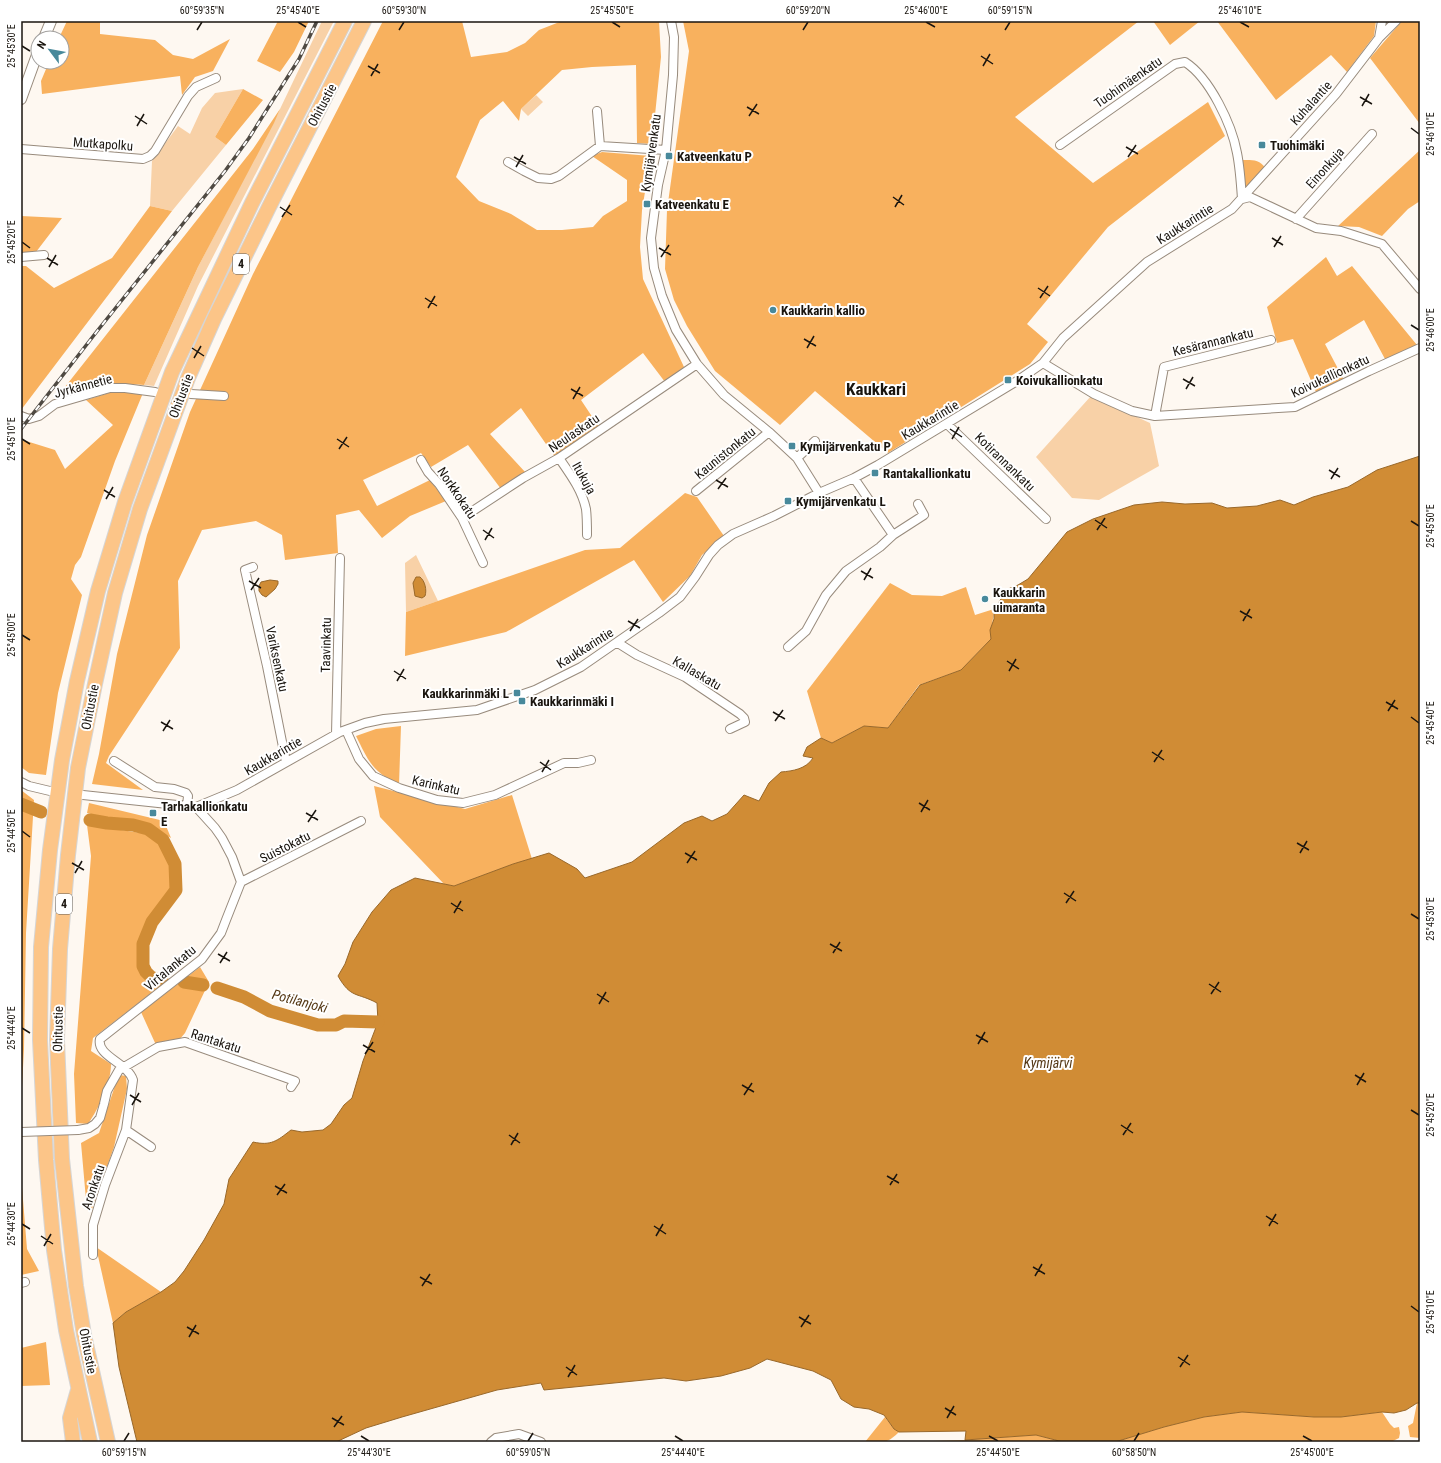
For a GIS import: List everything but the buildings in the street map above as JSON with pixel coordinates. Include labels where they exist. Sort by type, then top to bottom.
[{"type":"highway","name":"Ohitustie","points":[[90,1442],[66,1330],[54,1250],[46,1160],[40,1040],[41,947],[50,850],[62,760],[77,681],[98,591],[125,502],[172,372],[252,203],[345,21]]},
{"type":"highway","name":"Ohitustie","points":[[108,1442],[86,1342],[76,1286],[62,1159],[57,1040],[60,949],[68,855],[78,768],[115,593],[140,509],[188,378],[214,318],[265,214],[364,21]]},
{"type":"highway","points":[[73,1442],[70,1418],[78,1387]]},
{"type":"street","name":"Kymijärvenkatu","points":[[672,21],[674,37],[673,75],[666,150],[658,185],[651,238],[654,268],[662,296],[673,323],[697,364],[724,395],[769,432],[797,458],[819,493]]},
{"type":"street","name":"Kuhalantie","points":[[1379,38],[1382,21]]},
{"type":"street","name":"Kuhalantie","points":[[1242,199],[1268,168],[1336,94],[1379,38],[1396,21]]},
{"type":"street","name":"Tuohimäenkatu","points":[[1060,145],[1175,64],[1185,62],[1200,74],[1225,115],[1237,152],[1242,199]]},
{"type":"street","points":[[21,99],[31,70]]},
{"type":"street","name":"Mutkapolku","points":[[21,149],[143,159],[150,156],[155,151],[188,96],[196,87],[216,78]]},
{"type":"street","points":[[597,111],[600,146]]},
{"type":"street","name":"Einonkuja","points":[[1296,219],[1372,134]]},
{"type":"street","points":[[508,162],[538,178],[551,179],[559,176],[600,146],[666,150]]},
{"type":"street","points":[[1242,199],[1250,197],[1316,228],[1341,231],[1382,244],[1420,289]]},
{"type":"street","name":"Kaukkarintie","points":[[83,795],[196,807],[237,790],[336,734],[365,723],[384,719],[477,710],[535,690],[581,667],[680,597],[709,555],[718,545],[733,534],[854,478],[910,447],[983,403],[1043,363],[1062,338],[1147,262],[1232,209],[1242,199]]},
{"type":"street","points":[[21,257],[44,255]]},
{"type":"street","name":"Kesärannankatu","points":[[1154,416],[1164,367],[1271,340]]},
{"type":"street","name":"Koivukallionkatu","points":[[1043,363],[1094,394],[1132,411],[1154,416],[1295,407],[1420,348]]},
{"type":"street","name":"Neulaskatu","points":[[462,518],[523,478],[559,458],[697,364]]},
{"type":"street","name":"Jyrkännetie","points":[[21,416],[29,418],[39,416],[55,404],[110,388],[125,388],[155,392]]},
{"type":"street","points":[[191,394],[224,396]]},
{"type":"street","name":"Kotirannankatu","points":[[947,424],[1046,519]]},
{"type":"street","name":"Kaunistonkatu","points":[[696,491],[769,432]]},
{"type":"street","points":[[797,458],[815,441]]},
{"type":"street","name":"Itukuja","points":[[559,458],[583,497],[586,511],[587,535]]},
{"type":"street","name":"Norkkokatu","points":[[421,460],[428,472],[439,484],[462,518],[483,563]]},
{"type":"street","points":[[854,478],[893,535]]},
{"type":"street","points":[[788,647],[806,631],[826,595],[846,571],[880,547],[893,535],[924,515],[918,504]]},
{"type":"street","name":"Taavinkatu","points":[[336,734],[340,558]]},
{"type":"street","name":"Variksenkatu","points":[[253,567],[245,570],[267,666],[286,762]]},
{"type":"street","name":"Kallaskatu","points":[[618,642],[637,655],[685,677],[740,714],[744,718],[745,722],[730,729]]},
{"type":"street","name":"Karinkatu","points":[[346,730],[359,759],[373,776],[399,788],[437,800],[463,803],[495,795],[564,764],[591,760]]},
{"type":"street","points":[[114,761],[155,787],[174,788],[186,792],[188,799],[187,806]]},
{"type":"street","points":[[21,782],[29,786],[50,791]]},
{"type":"street","points":[[196,807],[222,838],[232,857],[240,882]]},
{"type":"street","name":"Suistokatu","points":[[240,882],[361,821]]},
{"type":"street","name":"Virtalankatu","points":[[124,1066],[108,1056],[99,1044],[100,1039],[202,959],[221,932],[240,882]]},
{"type":"street","name":"Rantakatu","points":[[124,1066],[158,1047],[185,1042],[295,1081],[291,1087]]},
{"type":"street","points":[[21,1132],[78,1130],[89,1128],[95,1124],[102,1111],[107,1091],[114,1077],[124,1066]]},
{"type":"street","name":"Aronkatu","points":[[93,1255],[93,1225],[105,1185],[126,1130],[133,1080],[132,1076],[124,1066]]},
{"type":"street","points":[[126,1130],[151,1147]]},
{"type":"street","points":[[491,1442],[496,1438],[519,1434],[541,1442]]},
{"type":"shaded area","points":[[67,21],[100,21],[100,34],[155,40],[173,55],[193,59],[230,39],[213,71],[195,77],[182,95],[180,76],[42,94],[41,81],[46,70],[70,70],[70,30],[63,30]]},
{"type":"shaded area","points":[[278,21],[309,21],[294,52],[280,72],[257,61]]},
{"type":"shaded area","points":[[322,21],[334,21],[198,286],[154,386],[144,385],[198,267],[280,109]]},
{"type":"shaded area","points":[[383,21],[462,21],[471,57],[507,52],[525,43],[539,30],[562,21],[659,21],[661,57],[652,144],[637,143],[636,65],[562,70],[521,109],[519,121],[503,101],[480,120],[456,177],[479,201],[511,214],[537,230],[562,230],[593,227],[603,216],[627,201],[627,180],[592,156],[602,152],[651,156],[642,210],[640,247],[643,279],[684,367],[665,382],[643,353],[581,400],[599,427],[555,457],[521,408],[490,434],[526,473],[501,489],[468,445],[431,467],[421,453],[363,480],[377,506],[430,480],[446,501],[410,516],[382,538],[359,510],[336,515],[338,553],[285,560],[282,535],[256,521],[202,530],[178,581],[180,648],[109,756],[106,763],[143,790],[92,784],[99,754],[117,654],[147,535],[190,412],[253,274]]},
{"type":"shaded area","points":[[683,21],[1139,21],[1015,117],[1093,183],[1208,102],[1225,136],[1108,227],[1027,324],[1048,342],[1030,364],[888,453],[815,391],[780,425],[715,371],[687,326],[674,300],[665,269],[667,210],[689,51]]},
{"type":"shaded area","points":[[1153,21],[1200,21],[1170,45]]},
{"type":"shaded area","points":[[1217,21],[1376,21],[1374,36],[1347,72],[1331,55],[1276,100]]},
{"type":"shaded area","points":[[1402,21],[1420,21],[1420,124],[1370,58]]},
{"type":"shaded area","points":[[243,89],[215,137],[226,145],[172,211],[150,206],[152,161],[178,126],[190,134],[202,108],[215,93]]},
{"type":"shaded area","points":[[243,89],[263,100],[226,145],[215,137]]},
{"type":"shaded area","points":[[536,95],[543,102],[528,116],[521,109]]},
{"type":"shaded area","points":[[280,109],[198,267],[144,385],[114,386],[66,396],[61,392],[253,149]]},
{"type":"shaded area","points":[[1420,150],[1420,201],[1408,209],[1382,236],[1359,227],[1338,226]]},
{"type":"shaded area","points":[[1242,160],[1252,160],[1261,163],[1265,168],[1244,190]]},
{"type":"shaded area","points":[[150,206],[172,211],[21,410],[21,266],[26,266],[54,288],[112,258]]},
{"type":"shaded area","points":[[21,216],[62,218],[36,252],[21,252]]},
{"type":"shaded area","points":[[1326,257],[1337,276],[1352,266],[1417,345],[1385,359],[1364,320],[1325,344],[1344,380],[1316,392],[1293,339],[1277,343],[1267,307]]},
{"type":"shaded area","points":[[112,392],[143,393],[115,461],[81,557],[75,565],[71,579],[82,595],[58,693],[46,775],[29,773],[21,767],[21,443],[23,440],[55,450],[65,469],[113,425],[86,400]]},
{"type":"shaded area","points":[[1091,396],[1150,423],[1159,466],[1099,500],[1072,498],[1036,457]]},
{"type":"shaded area","points":[[685,493],[697,497],[724,536],[702,555],[690,576],[663,602],[634,560],[506,632],[405,656],[406,612],[585,550],[620,548]]},
{"type":"shaded area","points":[[416,555],[438,601],[406,612],[405,563]]},
{"type":"shaded area","points":[[890,583],[912,595],[942,596],[966,587],[975,615],[994,609],[991,639],[961,670],[919,685],[888,728],[864,726],[832,743],[821,738],[807,691]]},
{"type":"shaded area","points":[[401,726],[399,785],[383,775],[372,765],[364,753],[356,736],[376,729]]},
{"type":"shaded area","points":[[374,786],[465,809],[512,795],[532,859],[513,864],[454,886],[444,884],[380,817]]},
{"type":"shaded area","points":[[21,790],[34,800],[26,933],[24,1049],[21,1105]]},
{"type":"shaded area","points":[[89,803],[164,821],[171,838],[144,823],[107,818],[87,813]]},
{"type":"shaded area","points":[[87,825],[148,834],[160,844],[170,864],[170,891],[147,920],[140,944],[142,976],[162,985],[93,1038],[91,1051],[111,1064],[109,1079],[104,1095],[88,1124],[76,1123],[74,1074],[91,856]]},
{"type":"shaded area","points":[[200,967],[209,982],[185,1033],[179,1040],[156,1045],[141,1012]]},
{"type":"shaded area","points":[[120,1075],[126,1076],[127,1089],[114,1147],[92,1209],[87,1211],[81,1143],[99,1133]]},
{"type":"shaded area","points":[[21,1175],[27,1249],[39,1271],[21,1275]]},
{"type":"shaded area","points":[[96,1247],[161,1292],[126,1312],[113,1323]]},
{"type":"shaded area","points":[[46,1342],[50,1385],[21,1386],[21,1348]]},
{"type":"shaded area","points":[[1417,1403],[1420,1403],[1420,1438],[1410,1437],[1408,1426],[1413,1423]]},
{"type":"shaded area","points":[[1242,1412],[1314,1417],[1341,1417],[1382,1412],[1394,1428],[1399,1427],[1400,1433],[1399,1438],[1391,1442],[1115,1442],[1204,1417]]},
{"type":"shaded area","points":[[885,1417],[894,1429],[899,1432],[891,1439],[884,1442],[865,1442]]},
{"type":"shaded area","points":[[1036,1435],[1063,1442],[901,1442],[965,1440]]},
{"type":"water","name":"Kymijärvi","points":[[1420,456],[1420,1403],[1417,1403],[1406,1410],[1394,1413],[1382,1412],[1341,1417],[1314,1417],[1242,1412],[1204,1417],[1115,1442],[1063,1442],[1036,1435],[965,1440],[966,1431],[899,1432],[894,1429],[884,1415],[869,1409],[854,1407],[841,1399],[831,1380],[813,1371],[767,1359],[750,1368],[721,1376],[686,1381],[664,1378],[544,1390],[541,1383],[497,1390],[366,1428],[336,1442],[137,1442],[119,1367],[113,1323],[126,1312],[161,1292],[175,1282],[184,1271],[204,1240],[224,1204],[229,1179],[253,1142],[274,1142],[291,1130],[302,1132],[323,1130],[331,1124],[344,1105],[352,1098],[363,1061],[378,1022],[377,1003],[351,992],[338,976],[345,964],[353,942],[372,912],[391,890],[415,878],[454,886],[513,864],[549,853],[577,869],[585,878],[632,862],[684,823],[702,816],[712,821],[727,814],[744,795],[759,801],[769,783],[781,772],[799,769],[810,762],[813,758],[803,756],[807,747],[821,738],[832,743],[864,726],[888,728],[920,685],[961,670],[991,639],[990,630],[994,619],[994,609],[1008,589],[1028,579],[1067,532],[1093,519],[1134,505],[1162,502],[1185,504],[1212,503],[1227,508],[1257,506],[1280,500],[1294,505],[1313,497],[1348,487],[1377,470]]},
{"type":"water","points":[[416,577],[420,577],[425,586],[425,596],[422,598],[415,596],[413,583]]},
{"type":"water","points":[[270,580],[278,581],[278,584],[266,597],[259,591],[259,586],[261,582]]},
{"type":"waterway","name":"Potilanjoki","points":[[21,804],[41,812]]},
{"type":"waterway","name":"Potilanjoki","points":[[90,820],[133,825],[148,829],[163,840],[175,864],[176,890],[152,922],[143,944],[143,966],[146,972],[151,977],[163,982]]},
{"type":"waterway","name":"Potilanjoki","points":[[184,982],[203,985]]},
{"type":"waterway","name":"Potilanjoki","points":[[217,988],[244,997],[270,1011],[318,1025],[336,1025],[344,1021],[378,1022]]},
{"type":"railway","points":[[21,429],[225,171],[249,138],[299,59],[317,21]]},
{"type":"place","name":"Tuohimäki","points":[[1262,145]]},
{"type":"place","name":"Katveenkatu P","points":[[669,156]]},
{"type":"place","name":"Katveenkatu E","points":[[647,204]]},
{"type":"place","name":"Kaukkarin kallio","points":[[773,310]]},
{"type":"place","name":"Koivukallionkatu","points":[[1008,380]]},
{"type":"place","name":"Kymijärvenkatu P","points":[[792,446]]},
{"type":"place","name":"Rantakallionkatu","points":[[875,473]]},
{"type":"place","name":"Kymijärvenkatu L","points":[[788,501]]},
{"type":"place","name":"Kaukkarin uimaranta","points":[[985,599]]},
{"type":"place","name":"Kaukkarinmäki L","points":[[517,693]]},
{"type":"place","name":"Kaukkarinmäki I","points":[[522,701]]},
{"type":"place","name":"Tarhakallionkatu E","points":[[153,813]]},
{"type":"district","name":"Kaukkari","points":[[876,389]]}]
